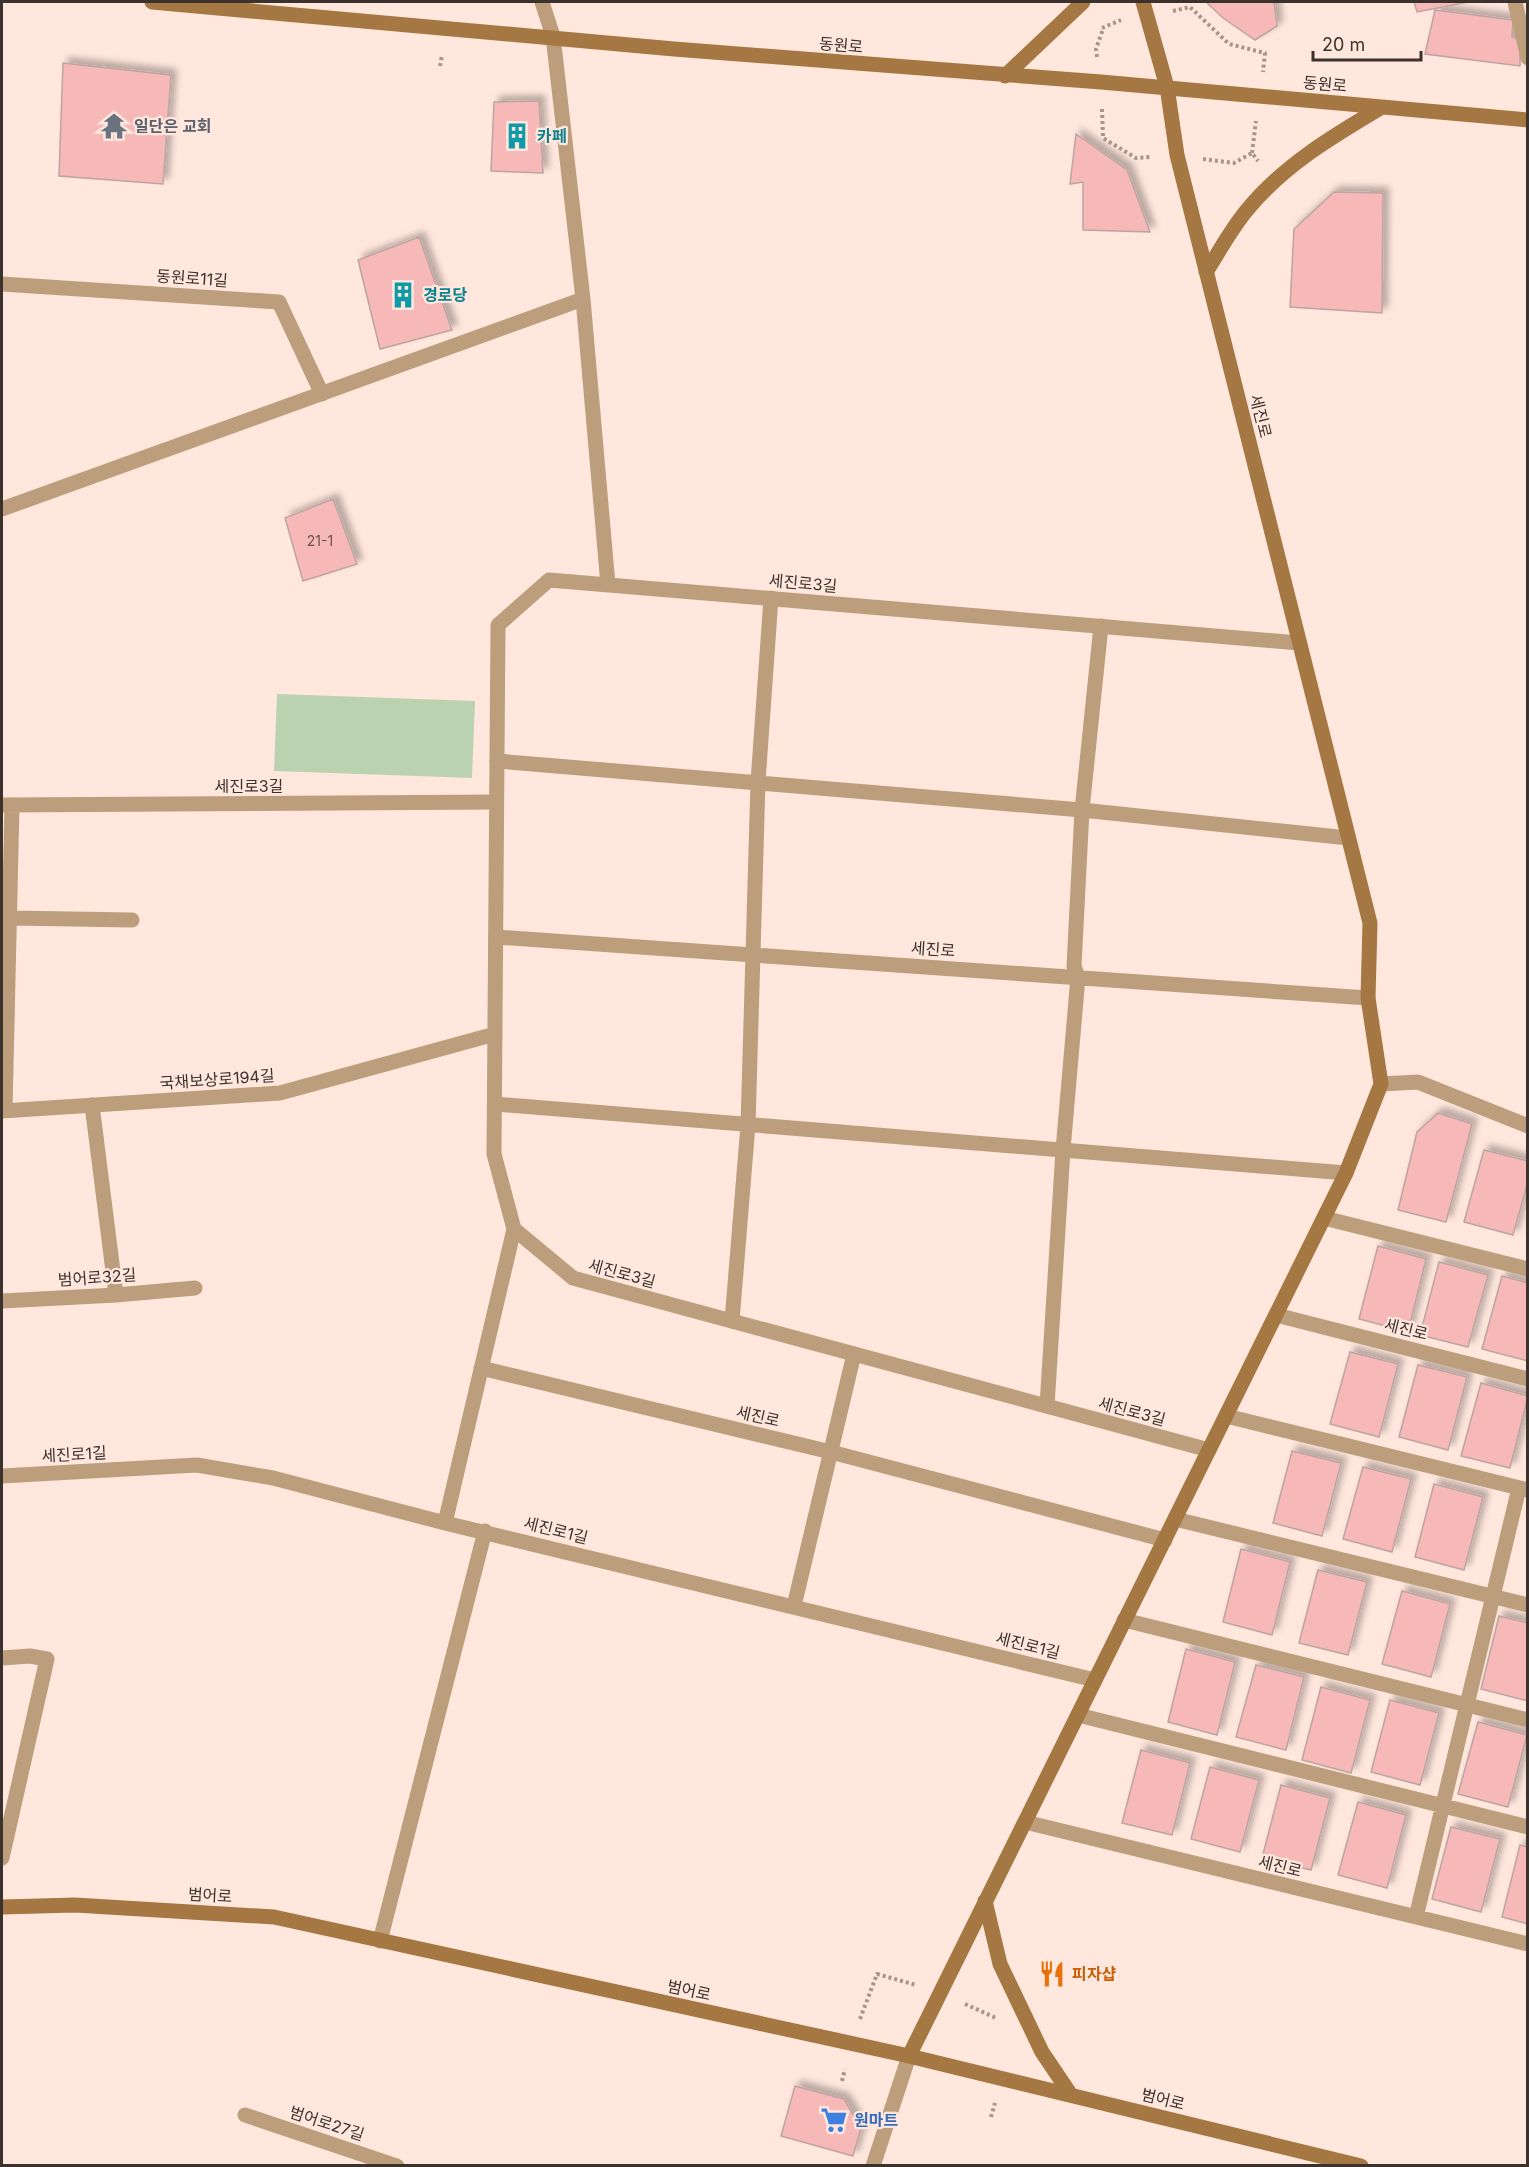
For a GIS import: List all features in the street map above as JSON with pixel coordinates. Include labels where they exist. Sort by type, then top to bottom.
[{"type":"main road","name":"동원로","points":[[152,2],[553,36],[674,49],[1167,87],[1527,120]]},
{"type":"main road","name":"세진로","points":[[1143,2],[1167,87],[1177,155],[1370,923],[1368,998],[1381,1084]]},
{"type":"main road","points":[[1005,76],[1082,4]]},
{"type":"main road","points":[[1206,272],[1247,210],[1275,182],[1317,146],[1382,107]]},
{"type":"main road","points":[[909,2056],[1346,1173],[1381,1084]]},
{"type":"main road","points":[[985,1901],[1000,1964],[1042,2052],[1071,2095]]},
{"type":"main road","name":"범어로","points":[[2,1907],[75,1905],[274,1917],[909,2056],[1361,2166]]},
{"type":"street","points":[[542,2],[553,36],[583,299],[608,585]]},
{"type":"street","points":[[1515,2],[1527,57]]},
{"type":"street","name":"동원로11길","points":[[2,284],[279,302],[322,394]]},
{"type":"street","points":[[2,509],[583,299]]},
{"type":"street","name":"세진로3길","points":[[1209,1450],[573,1278],[514,1229],[494,1154],[498,625],[549,580],[1299,643]]},
{"type":"street","points":[[732,1321],[748,1125],[758,782],[771,598]]},
{"type":"street","points":[[1047,1406],[1063,1150],[1078,977],[1074,966],[1082,810],[1101,626]]},
{"type":"street","points":[[497,761],[1082,810],[1348,838]]},
{"type":"street","name":"세진로3길","points":[[7,805],[496,802]]},
{"type":"street","name":"국채보상로194길","points":[[7,805],[10,918],[3,1110],[280,1093],[495,1034]]},
{"type":"street","points":[[10,918],[132,920]]},
{"type":"street","name":"세진로","points":[[496,937],[1368,998]]},
{"type":"street","points":[[1381,1084],[1418,1082],[1527,1126]]},
{"type":"street","points":[[495,1104],[1346,1173]]},
{"type":"street","points":[[92,1105],[116,1295]]},
{"type":"street","points":[[1324,1218],[1527,1269]]},
{"type":"street","points":[[445,1523],[514,1229]]},
{"type":"street","name":"범어로32길","points":[[2,1300],[116,1295],[195,1288]]},
{"type":"street","name":"세진로","points":[[1276,1315],[1527,1379]]},
{"type":"street","points":[[794,1606],[854,1354]]},
{"type":"street","name":"세진로","points":[[481,1368],[831,1452],[1165,1540]]},
{"type":"street","points":[[1226,1416],[1523,1489],[1493,1596],[1416,1917]]},
{"type":"street","name":"세진로1길","points":[[2,1476],[197,1465],[273,1478],[445,1523],[1095,1680]]},
{"type":"street","points":[[1174,1519],[1527,1605]]},
{"type":"street","points":[[380,1941],[485,1531]]},
{"type":"street","points":[[1124,1620],[1527,1720]]},
{"type":"street","points":[[2,1658],[30,1656],[48,1659],[2,1858]]},
{"type":"street","points":[[1078,1715],[1527,1827]]},
{"type":"street","name":"세진로","points":[[1025,1822],[1527,1944]]},
{"type":"street","points":[[873,2166],[909,2056]]},
{"type":"street","name":"범어로27길","points":[[245,2115],[397,2166]]},
{"type":"path","points":[[1082,4],[1092,21],[1103,29],[1122,20],[1147,18],[1190,7],[1229,44],[1265,53],[1252,153],[1275,182]]},
{"type":"path","points":[[1137,158],[1177,155],[1234,163],[1252,153]]},
{"type":"green space","points":[[277,694],[475,701],[472,778],[274,771]]},
{"type":"building","points":[[1206,2],[1274,2],[1277,26],[1255,40],[1223,18]]},
{"type":"building","points":[[1414,2],[1468,2],[1417,12]]},
{"type":"building","points":[[1435,10],[1513,20],[1512,37],[1520,40],[1520,66],[1425,54]]},
{"type":"building","name":"일단은 교회","points":[[63,63],[171,75],[163,184],[59,176]]},
{"type":"building","name":"카페","points":[[539,101],[543,173],[491,171],[494,102]]},
{"type":"building","points":[[1076,134],[1127,170],[1150,232],[1083,230],[1083,182],[1070,184]]},
{"type":"building","points":[[1334,192],[1383,193],[1382,313],[1290,307],[1294,229]]},
{"type":"building","name":"경로당","points":[[419,237],[452,330],[380,349],[358,260]]},
{"type":"building","points":[[333,499],[357,564],[303,581],[285,518]]},
{"type":"building","points":[[1438,1113],[1472,1124],[1446,1222],[1398,1210],[1417,1132]]},
{"type":"building","points":[[1484,1150],[1528,1161],[1528,1181],[1513,1235],[1464,1222]]},
{"type":"building","points":[[1378,1246],[1426,1259],[1408,1332],[1359,1319]]},
{"type":"building","points":[[1439,1262],[1488,1275],[1468,1347],[1420,1335]]},
{"type":"building","points":[[1502,1276],[1528,1283],[1528,1361],[1482,1349]]},
{"type":"building","points":[[1350,1352],[1398,1364],[1379,1437],[1330,1424]]},
{"type":"building","points":[[1418,1365],[1467,1377],[1448,1450],[1399,1437]]},
{"type":"building","points":[[1481,1383],[1528,1396],[1510,1468],[1461,1456]]},
{"type":"building","points":[[1292,1451],[1341,1463],[1322,1536],[1273,1523]]},
{"type":"building","points":[[1363,1467],[1411,1479],[1392,1552],[1343,1539]]},
{"type":"building","points":[[1434,1484],[1483,1497],[1464,1570],[1415,1557]]},
{"type":"building","points":[[1241,1549],[1290,1562],[1272,1635],[1223,1622]]},
{"type":"building","points":[[1318,1570],[1367,1582],[1348,1655],[1299,1643]]},
{"type":"building","points":[[1402,1591],[1450,1604],[1431,1677],[1382,1664]]},
{"type":"building","points":[[1499,1616],[1528,1623],[1528,1701],[1481,1689]]},
{"type":"building","points":[[1186,1649],[1235,1662],[1217,1735],[1168,1722]]},
{"type":"building","points":[[1256,1665],[1304,1677],[1286,1750],[1236,1737]]},
{"type":"building","points":[[1321,1687],[1370,1700],[1351,1773],[1302,1760]]},
{"type":"building","points":[[1390,1700],[1439,1713],[1420,1785],[1371,1772]]},
{"type":"building","points":[[1478,1722],[1527,1735],[1508,1807],[1458,1794]]},
{"type":"building","points":[[1141,1750],[1190,1763],[1172,1835],[1122,1823]]},
{"type":"building","points":[[1210,1767],[1259,1780],[1240,1852],[1191,1839]]},
{"type":"building","points":[[1281,1785],[1330,1798],[1311,1870],[1262,1858]]},
{"type":"building","points":[[1358,1802],[1406,1815],[1387,1888],[1338,1875]]},
{"type":"building","points":[[1451,1827],[1500,1839],[1481,1912],[1432,1899]]},
{"type":"building","points":[[1520,1845],[1528,1847],[1528,1924],[1502,1917]]},
{"type":"building","points":[[795,2086],[844,2099],[861,2128],[853,2156],[781,2136]]},
{"type":"place","name":"일단은 교회","points":[[114,126]]},
{"type":"place","name":"카페","points":[[517,136]]},
{"type":"place","name":"경로당","points":[[403,295]]},
{"type":"place","name":"피자샵","points":[[1052,1974]]},
{"type":"place","name":"원마트","points":[[834,2120]]}]
